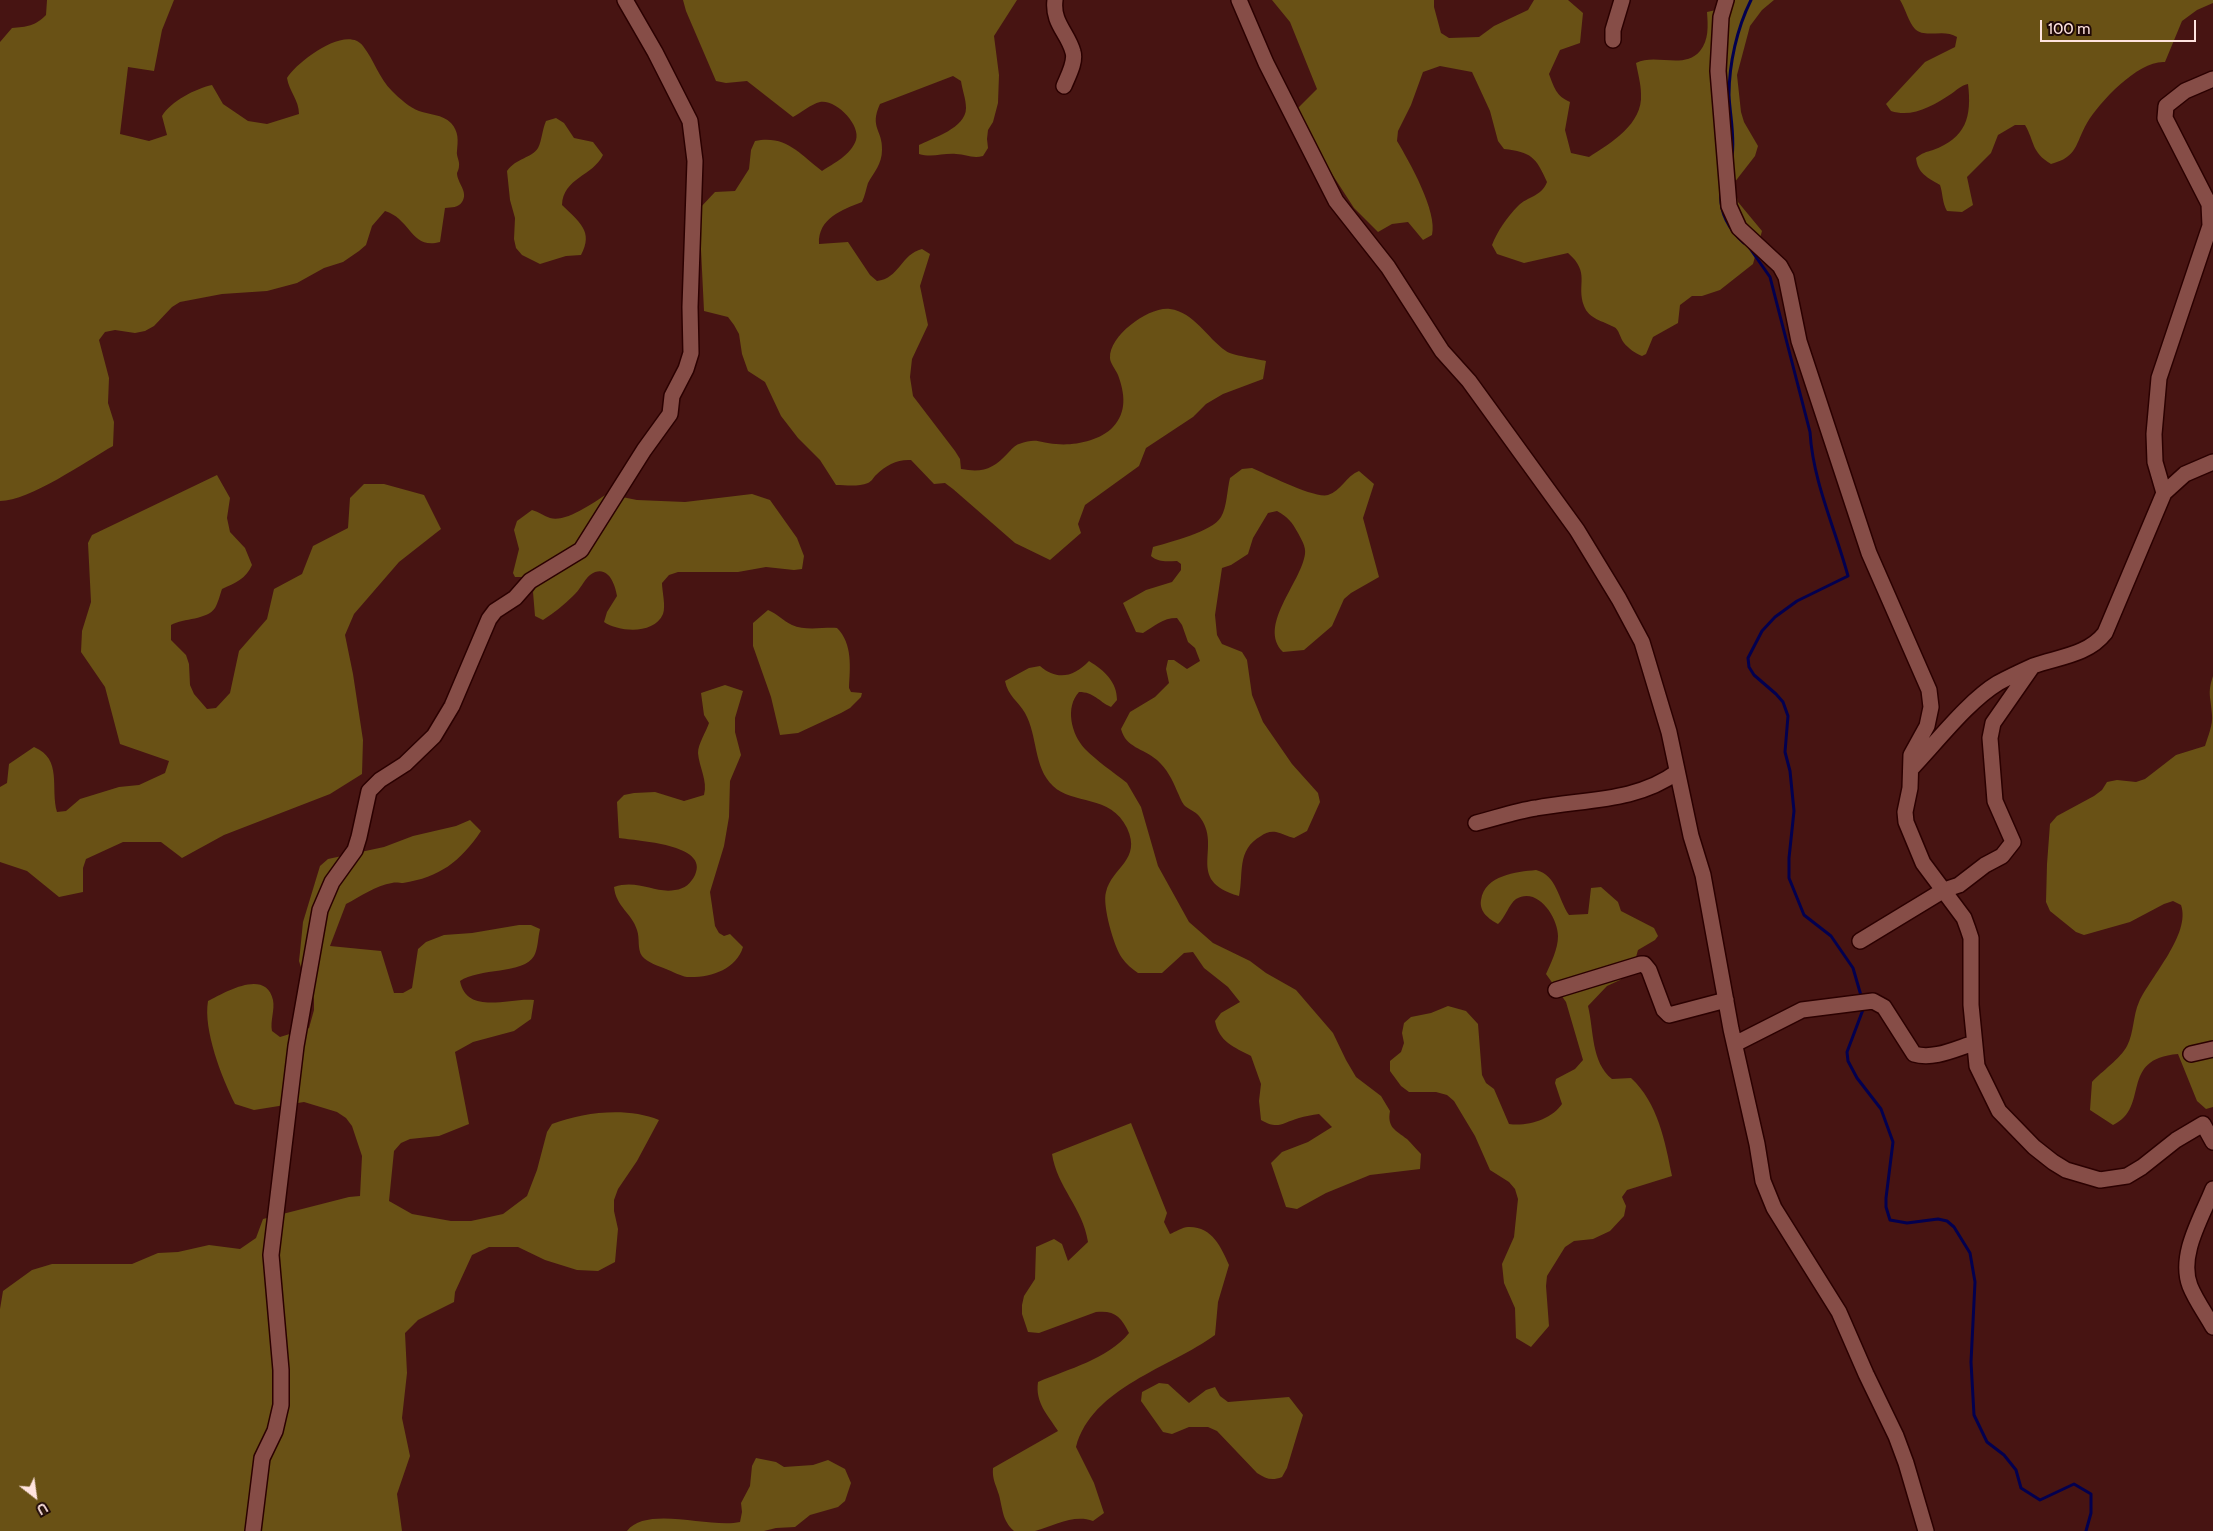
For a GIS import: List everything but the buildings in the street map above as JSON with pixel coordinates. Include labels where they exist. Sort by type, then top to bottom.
[{"type":"street","points":[[253,1531],[262,1458],[275,1431],[281,1405],[281,1370],[271,1255],[296,1046],[320,910],[332,882],[355,850],[369,790],[380,780],[405,764],[434,736],[452,706],[489,619],[495,611],[515,598],[535,577],[581,550],[639,458],[670,414],[672,396],[686,369],[691,353],[690,308],[694,140],[690,121],[679,97],[625,0]]},
{"type":"street","points":[[1055,0],[1058,24],[1073,52],[1073,61],[1064,86]]},
{"type":"street","points":[[1239,0],[1266,63],[1336,201],[1388,267],[1442,351],[1468,380],[1577,530],[1624,607],[1642,642],[1669,732],[1691,836],[1703,875],[1726,1000],[1763,1180],[1774,1208],[1839,1312],[1896,1436],[1926,1531]]},
{"type":"street","points":[[1613,40],[1613,30],[1622,0]]},
{"type":"street","points":[[1726,0],[1721,17],[1718,71],[1729,206],[1739,228],[1780,266],[1786,277],[1799,341],[1869,553],[1929,690],[1930,714],[1925,732],[1911,755],[1910,788],[1905,812],[1906,822],[1923,863],[1964,918],[1971,938],[1970,973],[1977,1066],[1999,1110],[2034,1146],[2066,1170],[2100,1180],[2127,1176],[2142,1167],[2176,1140],[2208,1122],[2213,1142]]},
{"type":"street","points":[[2164,493],[2155,462],[2154,434],[2159,378],[2210,226],[2209,204],[2164,118],[2166,106],[2186,90],[2213,79]]},
{"type":"street","points":[[1911,769],[1977,698],[1998,683],[2033,666],[2086,650],[2101,639],[2164,493],[2185,474],[2213,462]]},
{"type":"street","points":[[1860,940],[1944,890],[1959,885],[1986,864],[2002,856],[2013,842],[1995,801],[1990,738],[1992,723],[2033,666]]},
{"type":"street","points":[[1476,823],[1536,808],[1619,796],[1661,782],[1677,772]]},
{"type":"street","points":[[1556,990],[1641,964],[1649,970],[1664,1010],[1669,1015],[1726,1000]]},
{"type":"street","points":[[1735,1044],[1802,1010],[1873,1000],[1884,1008],[1914,1054],[1923,1057],[1933,1056],[1974,1042]]},
{"type":"street","points":[[2191,1054],[2213,1049]]},
{"type":"street","points":[[2213,1189],[2188,1252],[2187,1266],[2190,1286],[2213,1327]]},
{"type":"shaded area","points":[[47,0],[174,0],[162,30],[154,71],[128,67],[120,134],[149,141],[167,135],[162,116],[171,105],[198,89],[212,85],[223,104],[248,121],[267,124],[299,114],[299,109],[287,78],[292,71],[311,55],[334,42],[345,39],[355,40],[363,46],[384,80],[401,100],[416,110],[444,118],[454,126],[458,140],[459,169],[457,173],[464,198],[459,205],[445,208],[440,242],[423,242],[394,215],[385,211],[372,226],[366,245],[359,251],[343,262],[324,268],[297,283],[267,291],[222,294],[180,302],[172,307],[154,326],[145,331],[135,333],[115,330],[105,332],[99,340],[109,378],[108,403],[114,422],[113,446],[42,488],[27,495],[0,501],[0,42],[12,28],[30,25],[42,19],[46,15]]},
{"type":"shaded area","points":[[683,0],[1017,0],[994,36],[999,75],[998,103],[993,122],[988,130],[988,148],[983,156],[951,154],[928,156],[919,154],[919,145],[955,127],[965,115],[966,105],[961,81],[953,76],[880,104],[876,124],[882,143],[882,155],[868,183],[862,202],[833,216],[822,228],[820,235],[819,244],[848,242],[870,275],[877,281],[890,276],[915,252],[922,249],[930,254],[920,286],[928,325],[912,359],[910,377],[913,396],[955,451],[960,459],[961,469],[982,470],[992,466],[1016,445],[1025,442],[1070,444],[1086,442],[1108,432],[1118,421],[1123,409],[1120,382],[1110,360],[1111,349],[1116,340],[1132,324],[1152,312],[1162,309],[1179,311],[1186,315],[1219,346],[1229,352],[1266,361],[1263,379],[1223,394],[1206,404],[1193,417],[1146,448],[1139,466],[1085,505],[1078,524],[1081,533],[1050,560],[1015,543],[945,483],[934,484],[911,460],[897,462],[888,466],[868,483],[836,485],[820,460],[798,438],[781,416],[765,382],[748,371],[742,354],[739,334],[728,317],[704,311],[699,209],[715,192],[735,191],[749,169],[751,150],[755,141],[766,140],[784,143],[799,152],[822,171],[842,158],[854,145],[857,134],[855,127],[846,114],[826,102],[817,103],[793,117],[747,81],[726,83],[716,81]]},
{"type":"shaded area","points":[[1272,0],[1434,0],[1441,33],[1449,38],[1479,37],[1494,26],[1528,10],[1534,0],[1568,0],[1583,13],[1580,43],[1560,50],[1549,74],[1559,94],[1570,102],[1565,130],[1571,153],[1589,157],[1624,132],[1637,115],[1641,94],[1636,63],[1644,60],[1678,61],[1693,57],[1700,51],[1705,42],[1708,28],[1707,12],[1725,8],[1733,0],[1774,0],[1762,10],[1750,26],[1737,75],[1741,112],[1744,122],[1758,146],[1755,156],[1734,183],[1738,202],[1762,231],[1753,264],[1720,290],[1702,296],[1692,296],[1680,305],[1678,323],[1653,337],[1646,354],[1642,356],[1635,352],[1624,343],[1616,328],[1593,317],[1586,310],[1582,298],[1581,273],[1575,260],[1568,253],[1524,263],[1497,254],[1492,245],[1503,225],[1518,206],[1538,194],[1547,182],[1532,157],[1521,152],[1504,149],[1498,141],[1490,111],[1472,72],[1440,66],[1423,72],[1411,105],[1398,131],[1397,141],[1415,173],[1427,200],[1433,225],[1432,235],[1423,240],[1408,222],[1392,224],[1378,232],[1354,208],[1330,171],[1298,108],[1317,89],[1290,22]]},
{"type":"shaded area","points":[[1900,0],[2213,0],[2213,3],[2197,10],[2182,21],[2165,62],[2155,63],[2132,75],[2101,104],[2087,123],[2075,149],[2066,158],[2051,164],[2045,160],[2034,146],[2025,125],[2015,125],[1998,135],[1991,153],[1967,177],[1973,205],[1962,212],[1947,211],[1940,185],[1921,171],[1916,158],[1944,145],[1960,133],[1969,107],[1968,84],[1937,103],[1914,112],[1899,113],[1891,111],[1886,104],[1925,62],[1955,47],[1957,37],[1946,33],[1929,34],[1919,32],[1911,23]]},
{"type":"shaded area","points":[[556,118],[564,123],[574,138],[593,142],[603,155],[593,168],[567,189],[562,205],[583,227],[586,239],[581,255],[566,256],[540,264],[522,255],[516,248],[514,239],[515,218],[510,200],[507,171],[515,163],[532,154],[538,148],[546,121]]},
{"type":"shaded area","points":[[1252,468],[1302,490],[1322,495],[1333,493],[1350,476],[1359,471],[1374,484],[1363,518],[1379,577],[1344,599],[1332,626],[1304,650],[1283,652],[1276,642],[1277,617],[1302,565],[1305,554],[1303,543],[1292,523],[1277,511],[1268,513],[1253,538],[1248,554],[1231,565],[1222,568],[1215,615],[1217,635],[1222,644],[1242,652],[1247,660],[1252,695],[1263,722],[1292,764],[1318,793],[1320,802],[1307,831],[1294,838],[1270,832],[1253,842],[1244,855],[1239,896],[1222,889],[1213,881],[1208,872],[1208,839],[1206,828],[1199,816],[1184,805],[1171,778],[1161,763],[1131,744],[1123,735],[1121,729],[1130,712],[1155,697],[1169,683],[1166,669],[1168,660],[1174,660],[1187,669],[1200,661],[1195,648],[1188,642],[1182,625],[1177,618],[1163,621],[1143,633],[1136,632],[1123,603],[1146,590],[1172,582],[1181,570],[1181,564],[1177,561],[1157,560],[1151,556],[1153,547],[1190,536],[1216,522],[1221,517],[1225,508],[1230,478],[1242,469]]},
{"type":"shaded area","points":[[217,475],[230,498],[227,518],[230,532],[245,548],[252,565],[243,577],[222,589],[215,608],[207,615],[171,625],[171,640],[186,655],[189,664],[190,685],[194,694],[207,709],[216,708],[230,693],[239,651],[267,619],[274,589],[302,574],[313,546],[348,528],[350,498],[364,484],[384,484],[424,495],[441,529],[399,562],[354,614],[345,635],[363,740],[362,774],[330,794],[224,835],[182,858],[161,842],[123,842],[86,859],[83,868],[83,892],[59,897],[27,871],[0,862],[0,787],[7,783],[9,764],[34,747],[43,752],[49,759],[54,775],[57,812],[66,811],[80,799],[119,787],[139,785],[165,773],[169,761],[120,744],[105,687],[81,652],[82,631],[91,602],[88,543],[92,535]]},
{"type":"shaded area","points":[[607,494],[637,500],[685,502],[752,494],[770,500],[797,538],[804,556],[802,569],[766,567],[738,572],[678,572],[669,575],[662,583],[663,614],[652,626],[636,630],[618,628],[604,622],[607,612],[617,596],[612,580],[601,571],[590,575],[575,594],[551,615],[543,620],[535,616],[533,592],[538,584],[528,577],[515,577],[513,573],[519,549],[514,530],[517,521],[532,510],[557,519],[572,515]]},
{"type":"shaded area","points":[[768,610],[797,627],[837,628],[846,641],[848,649],[850,664],[849,688],[851,692],[862,693],[861,697],[850,708],[798,733],[780,735],[771,697],[753,646],[753,623]]},
{"type":"shaded area","points":[[1089,661],[1100,669],[1112,682],[1117,700],[1111,707],[1092,695],[1079,692],[1072,705],[1071,713],[1076,736],[1085,749],[1127,783],[1141,807],[1158,866],[1189,922],[1213,943],[1250,961],[1266,973],[1296,990],[1333,1033],[1356,1077],[1381,1096],[1390,1111],[1389,1116],[1393,1128],[1421,1154],[1420,1169],[1370,1175],[1326,1193],[1297,1209],[1286,1207],[1271,1163],[1282,1152],[1308,1142],[1332,1127],[1319,1114],[1276,1125],[1261,1120],[1259,1101],[1261,1084],[1251,1056],[1228,1043],[1220,1034],[1215,1021],[1221,1013],[1240,1002],[1228,987],[1204,968],[1193,952],[1184,953],[1162,973],[1138,973],[1122,958],[1110,926],[1105,898],[1109,883],[1129,856],[1131,839],[1127,828],[1120,817],[1111,810],[1091,801],[1070,796],[1053,786],[1042,770],[1032,731],[1025,713],[1008,691],[1005,681],[1029,668],[1040,666],[1053,674],[1071,674]]},
{"type":"shaded area","points":[[2213,676],[2213,1107],[2206,1109],[2197,1101],[2178,1054],[2160,1058],[2148,1065],[2141,1074],[2131,1107],[2124,1117],[2113,1125],[2090,1110],[2092,1082],[2116,1060],[2127,1046],[2139,1002],[2168,955],[2180,929],[2183,916],[2181,905],[2173,901],[2130,922],[2084,935],[2076,932],[2050,911],[2046,902],[2050,824],[2057,816],[2094,796],[2102,790],[2107,782],[2117,780],[2136,782],[2145,779],[2176,755],[2205,746],[2212,723],[2210,692]]},
{"type":"shaded area","points":[[725,685],[743,691],[735,718],[735,732],[741,755],[730,781],[729,817],[724,846],[710,892],[715,926],[719,933],[724,936],[730,934],[743,947],[735,962],[721,971],[704,976],[687,977],[653,964],[642,956],[635,924],[618,900],[614,887],[639,885],[668,891],[679,889],[692,881],[697,865],[692,857],[682,850],[655,843],[619,838],[617,802],[624,795],[634,793],[655,792],[684,801],[704,795],[705,784],[698,749],[709,723],[704,715],[701,693]]},
{"type":"shaded area","points":[[470,820],[481,831],[465,851],[448,866],[428,877],[380,886],[346,904],[330,946],[381,951],[394,993],[403,993],[412,988],[418,949],[426,942],[444,935],[472,933],[519,925],[531,925],[540,929],[534,956],[529,962],[521,966],[478,974],[460,981],[464,992],[480,1002],[534,1000],[531,1019],[514,1031],[473,1042],[455,1052],[469,1124],[439,1136],[410,1139],[401,1143],[394,1151],[389,1201],[412,1214],[451,1221],[471,1221],[503,1214],[527,1196],[537,1170],[547,1132],[552,1124],[591,1114],[620,1112],[647,1116],[659,1120],[637,1161],[618,1189],[614,1200],[614,1211],[618,1229],[615,1262],[598,1271],[577,1270],[545,1260],[518,1247],[489,1247],[472,1255],[455,1292],[454,1302],[418,1320],[405,1333],[407,1373],[402,1418],[410,1456],[397,1494],[402,1531],[0,1531],[0,1309],[3,1291],[32,1270],[52,1264],[132,1264],[158,1253],[178,1252],[209,1245],[240,1249],[256,1238],[263,1219],[349,1197],[360,1196],[362,1156],[352,1126],[346,1118],[337,1112],[304,1102],[254,1110],[235,1104],[219,1068],[211,1039],[208,1026],[208,1001],[244,985],[262,985],[269,990],[273,1000],[272,1031],[280,1037],[309,1028],[314,1010],[314,1000],[299,961],[303,922],[320,866],[328,859],[384,847],[413,836],[456,826]]},
{"type":"shaded area","points":[[1536,870],[1543,873],[1553,882],[1569,915],[1588,914],[1591,888],[1601,887],[1618,902],[1621,911],[1654,928],[1658,936],[1655,940],[1638,950],[1632,971],[1620,980],[1607,986],[1588,1006],[1594,1046],[1600,1064],[1612,1079],[1631,1078],[1648,1099],[1659,1123],[1672,1176],[1627,1190],[1622,1197],[1626,1206],[1624,1216],[1610,1231],[1593,1239],[1574,1241],[1565,1247],[1547,1276],[1549,1326],[1531,1347],[1516,1338],[1515,1308],[1504,1283],[1502,1264],[1514,1237],[1518,1199],[1515,1189],[1509,1182],[1490,1170],[1475,1136],[1454,1101],[1447,1095],[1436,1092],[1409,1092],[1401,1086],[1390,1071],[1390,1061],[1401,1052],[1404,1043],[1402,1033],[1404,1023],[1411,1017],[1431,1013],[1448,1006],[1466,1011],[1478,1024],[1482,1075],[1486,1083],[1494,1089],[1509,1124],[1531,1123],[1546,1118],[1562,1104],[1555,1083],[1556,1079],[1575,1069],[1583,1060],[1566,1002],[1546,974],[1558,941],[1555,921],[1545,906],[1539,900],[1532,897],[1524,896],[1516,899],[1498,924],[1485,915],[1481,904],[1488,885],[1495,880],[1502,876]]},
{"type":"shaded area","points":[[1131,1123],[1167,1213],[1164,1222],[1170,1234],[1186,1227],[1203,1230],[1219,1245],[1229,1265],[1218,1302],[1215,1335],[1115,1394],[1098,1409],[1085,1426],[1076,1447],[1094,1483],[1104,1513],[1093,1521],[1078,1519],[1064,1521],[1035,1531],[1014,1531],[1007,1523],[1004,1514],[994,1479],[993,1468],[1058,1431],[1040,1403],[1038,1382],[1099,1357],[1129,1333],[1117,1316],[1108,1312],[1096,1312],[1039,1333],[1028,1332],[1022,1314],[1022,1305],[1024,1296],[1035,1279],[1036,1247],[1054,1239],[1062,1244],[1068,1261],[1088,1242],[1081,1219],[1059,1177],[1052,1154]]},
{"type":"shaded area","points":[[1159,1383],[1168,1384],[1189,1403],[1206,1390],[1215,1387],[1220,1396],[1228,1402],[1289,1397],[1303,1415],[1287,1468],[1282,1477],[1269,1479],[1257,1473],[1217,1431],[1208,1427],[1189,1427],[1172,1434],[1163,1432],[1141,1401],[1142,1392]]},
{"type":"shaded area","points":[[756,1458],[776,1462],[784,1467],[813,1465],[828,1460],[845,1469],[851,1483],[845,1501],[838,1507],[810,1515],[795,1527],[764,1531],[627,1531],[636,1523],[649,1520],[680,1519],[713,1523],[740,1522],[741,1503],[750,1486],[752,1466]]},
{"type":"waterway","points":[[1732,157],[1733,134],[1729,95],[1730,71],[1738,34],[1751,0]]},
{"type":"waterway","points":[[1721,192],[1723,213],[1726,220],[1744,243]]},
{"type":"waterway","points":[[1749,247],[1770,277],[1810,432],[1815,469],[1848,576],[1797,601],[1775,617],[1762,631],[1748,658],[1749,667],[1754,675],[1783,702],[1788,716],[1785,752],[1790,771],[1794,811],[1789,878],[1804,915],[1831,936],[1853,968],[1862,999]]},
{"type":"waterway","points":[[1864,1007],[1847,1052],[1848,1061],[1857,1078],[1881,1109],[1893,1142],[1886,1198],[1886,1207],[1890,1220],[1907,1223],[1938,1219],[1947,1221],[1954,1227],[1970,1253],[1975,1282],[1971,1362],[1974,1415],[1987,1442],[2004,1455],[2016,1470],[2021,1488],[2040,1500],[2074,1484],[2091,1494],[2091,1513],[2086,1531]]}]
